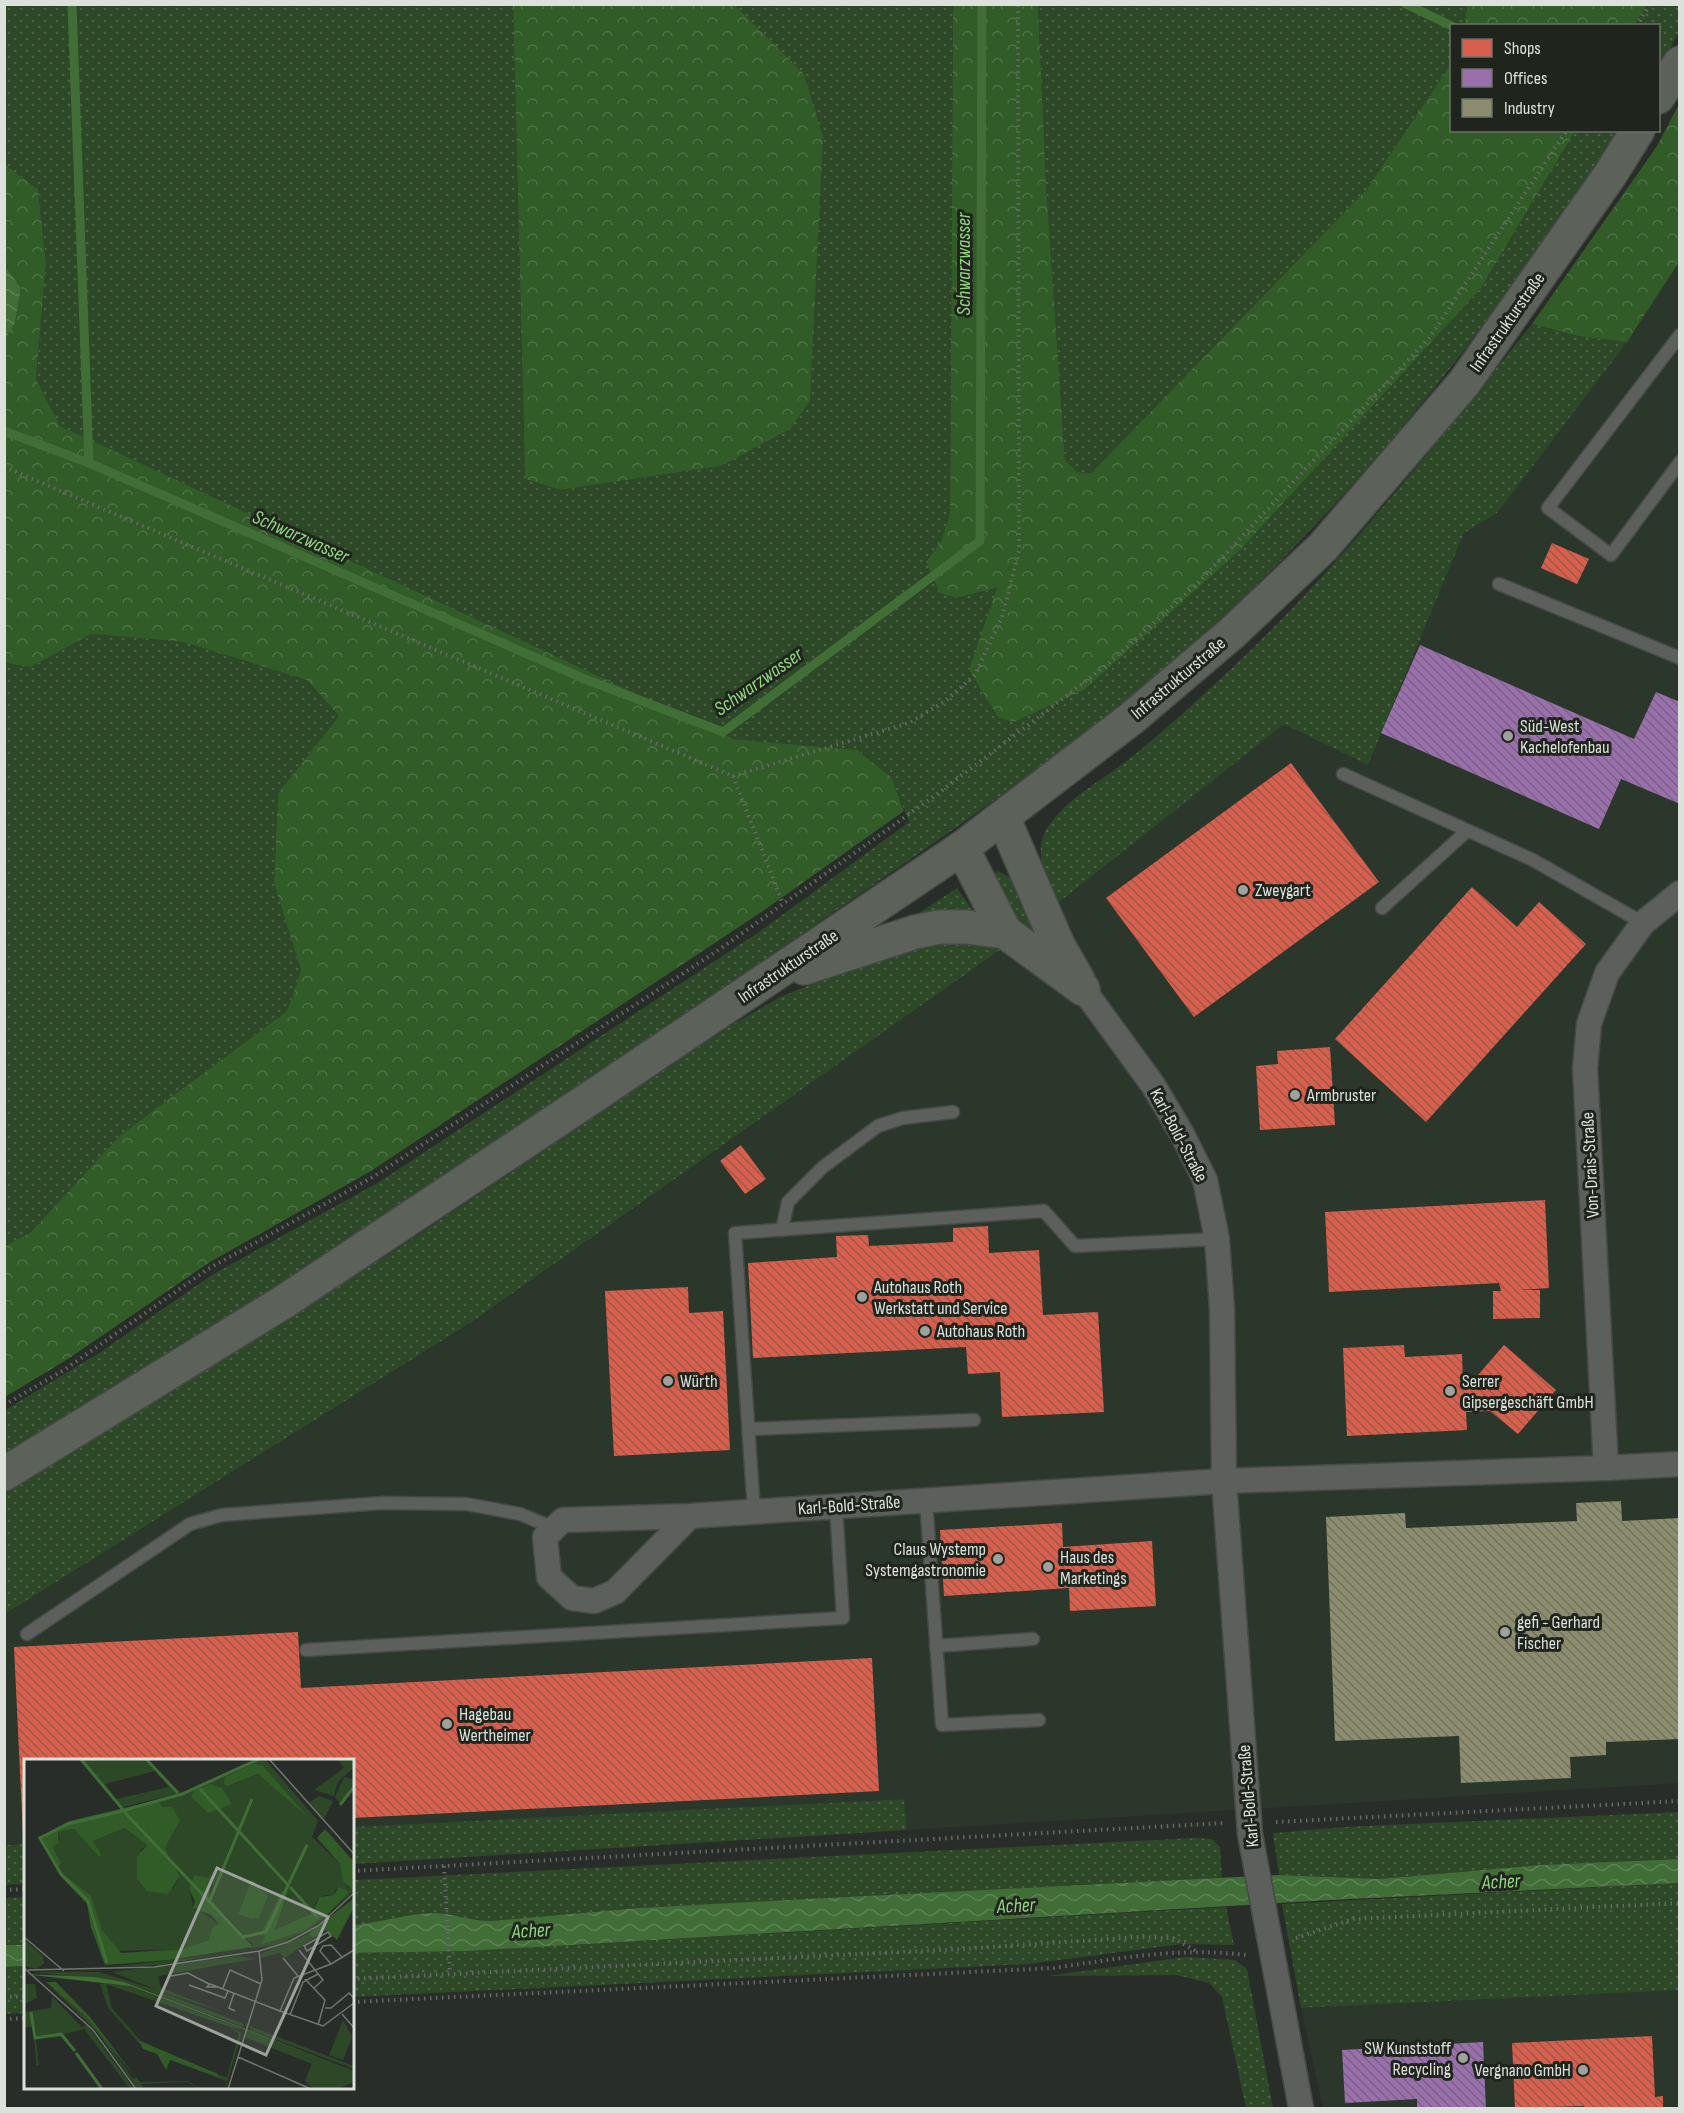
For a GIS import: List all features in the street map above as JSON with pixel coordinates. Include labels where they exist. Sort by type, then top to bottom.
[{"type":"street","points":[[1660,95],[1680,63]]},
{"type":"street","name":"Infrastrukturstraße","points":[[4,1474],[282,1303],[768,980],[962,848],[1132,718],[1232,633],[1323,547],[1464,383],[1610,175],[1637,132]]},
{"type":"street","points":[[1003,817],[1058,945],[1083,989]]},
{"type":"street","points":[[962,848],[1005,932],[1083,989]]},
{"type":"street","name":"Von-Drais-Straße","points":[[1606,1468],[1585,1068],[1589,1023],[1607,973],[1643,923],[1680,893]]},
{"type":"street","points":[[768,980],[915,932],[939,927],[1005,932]]},
{"type":"street","name":"Karl-Bold-Straße","points":[[1083,989],[1153,1085],[1182,1134],[1205,1180],[1217,1239],[1222,1309],[1224,1481],[1249,1827],[1269,1947],[1301,2109]]},
{"type":"street","points":[[1224,1481],[1680,1464]]},
{"type":"street","name":"Karl-Bold-Straße","points":[[554,1528],[563,1520],[690,1515],[1224,1481]]},
{"type":"street","points":[[554,1528],[545,1537],[549,1577],[572,1598],[594,1601],[615,1592],[690,1515]]},
{"type":"lane","points":[[1680,335],[1548,508],[1611,555],[1680,462]]},
{"type":"lane","points":[[1499,584],[1680,658]]},
{"type":"lane","points":[[1343,774],[1533,860],[1643,923]]},
{"type":"lane","points":[[1382,908],[1467,831]]},
{"type":"lane","points":[[782,1230],[788,1202],[823,1167],[878,1126],[903,1118],[953,1112]]},
{"type":"lane","points":[[754,1511],[735,1233],[1044,1211],[1075,1246],[1217,1239]]},
{"type":"lane","points":[[749,1429],[974,1420]]},
{"type":"lane","points":[[926,1500],[942,1725],[1039,1720]]},
{"type":"lane","points":[[27,1634],[190,1524],[222,1515],[382,1503],[466,1504],[520,1514],[554,1528]]},
{"type":"lane","points":[[306,1650],[843,1618],[836,1506]]},
{"type":"lane","points":[[936,1646],[1033,1639]]},
{"type":"path","points":[[4,467],[733,776],[909,723],[944,702],[975,675],[1002,617],[1019,551],[1018,4]]},
{"type":"path","points":[[1637,24],[1650,4]]},
{"type":"path","points":[[4,1405],[64,1370],[208,1269],[374,1177],[720,949],[940,792],[1107,665],[1198,583],[1430,337],[1566,132]]},
{"type":"path","points":[[733,776],[783,904]]},
{"type":"path","points":[[354,1871],[1249,1827],[1272,1822],[1680,1801]]},
{"type":"path","points":[[444,1866],[450,1974]]},
{"type":"path","points":[[4,1890],[24,1889]]},
{"type":"path","points":[[354,2002],[1054,1968],[1166,1951],[1249,1955],[1353,1919],[1680,1904]]},
{"type":"path","points":[[354,1979],[961,1949],[1139,1937],[1173,1938],[1197,1951]]},
{"type":"path","points":[[4,1997],[24,1996]]},
{"type":"path","points":[[4,2019],[24,2018]]},
{"type":"shaded area","points":[[5,5],[513,5],[525,479],[560,490],[721,466],[789,430],[804,74],[735,5],[953,5],[950,513],[941,541],[926,562],[941,593],[956,598],[998,588],[970,670],[998,717],[1481,288],[1574,132],[1619,132],[1536,253],[1398,433],[1297,544],[1244,597],[1130,697],[978,812],[541,1113],[275,1287],[5,1454],[5,1410],[99,1353],[212,1275],[379,1182],[759,932],[909,822],[891,777],[857,750],[734,739],[59,426],[36,379],[46,264],[38,189],[5,165]]},
{"type":"shaded area","points":[[1038,5],[1467,5],[1465,24],[1450,24],[1450,65],[1366,190],[1091,473],[1076,472],[1065,460],[1044,155]]},
{"type":"shaded area","points":[[1647,5],[1679,5],[1679,32],[1660,66],[1660,24],[1636,24]]},
{"type":"shaded area","points":[[1679,256],[1679,1783],[907,1830],[904,1799],[354,1827],[354,1759],[24,1759],[24,1844],[5,1845],[5,1614],[473,1322],[1000,950],[1284,723],[1368,765],[1464,533],[1497,513]]},
{"type":"shaded area","points":[[1532,324],[1578,336],[1627,342],[1497,513],[1464,533],[1368,765],[1284,724],[1057,904],[1041,856],[1043,836],[1056,817],[1065,807],[1128,760],[1168,726],[1274,627],[1351,544],[1425,457]]},
{"type":"shaded area","points":[[91,634],[183,642],[307,680],[339,716],[278,793],[274,883],[301,971],[287,1011],[119,1136],[31,1232],[5,1246],[5,663],[31,667]]},
{"type":"shaded area","points":[[998,871],[1013,879],[1046,949],[1008,912],[993,874]]},
{"type":"shaded area","points":[[957,888],[977,916],[910,919]]},
{"type":"shaded area","points":[[986,939],[1000,950],[472,1322],[5,1614],[5,1493],[400,1247],[727,1028],[780,997],[915,943]]},
{"type":"shaded area","points":[[904,1799],[907,1830],[354,1864],[354,1827]]},
{"type":"shaded area","points":[[1679,1812],[1679,1859],[1540,1865],[1379,1879],[1279,1875],[1273,1833],[1344,1827]]},
{"type":"shaded area","points":[[1195,1838],[1212,1839],[1220,1847],[1222,1879],[638,1908],[491,1921],[474,1921],[459,1916],[354,1925],[354,1880]]},
{"type":"shaded area","points":[[24,1844],[24,1884],[5,1885],[5,1845]]},
{"type":"shaded area","points":[[1679,1883],[1679,1990],[1301,2008],[1282,1904]]},
{"type":"shaded area","points":[[24,1897],[24,1945],[5,1945],[4,1898]]},
{"type":"shaded area","points":[[1226,1907],[1234,1945],[1182,1944],[1028,1964],[354,1997],[354,1953],[468,1951]]},
{"type":"shaded area","points":[[1186,1957],[1235,1960],[1247,1969],[1273,2108],[1246,2108],[1222,1997],[1209,1983],[1176,1975],[1047,1976]]},
{"type":"shaded area","points":[[24,1966],[24,2013],[5,2014],[5,1967]]},
{"type":"shaded area","points":[[1679,1990],[1679,2108],[1323,2108],[1301,2008]]},
{"type":"green space","points":[[1467,4],[1647,5],[1636,24],[1465,24]]},
{"type":"green space","points":[[513,5],[735,5],[804,74],[823,137],[810,401],[789,430],[721,466],[560,490],[525,479]]},
{"type":"green space","points":[[953,5],[1038,5],[1046,183],[1065,460],[1077,472],[1091,473],[1366,190],[1450,65],[1450,132],[1574,132],[1481,288],[1239,551],[1084,690],[1014,722],[998,717],[969,670],[997,588],[956,598],[940,593],[926,562],[941,541],[950,513]]},
{"type":"green space","points":[[1679,104],[1679,262],[1627,342],[1578,336],[1532,324],[1657,146]]},
{"type":"green space","points":[[5,165],[38,189],[46,264],[36,379],[60,426],[734,739],[857,750],[891,777],[904,811],[763,911],[371,1171],[210,1262],[68,1359],[5,1397],[5,1246],[31,1232],[119,1136],[287,1011],[301,971],[274,883],[278,793],[339,716],[307,680],[183,642],[91,634],[31,667],[5,663],[4,339],[15,323],[21,288],[5,266]]},
{"type":"water","points":[[5,266],[21,288],[15,323],[5,339]]},
{"type":"water","name":"Acher","points":[[1679,1859],[1679,1883],[1329,1900],[468,1951],[354,1953],[354,1925],[426,1913],[491,1921],[638,1908],[1279,1875],[1379,1879],[1540,1865]]},
{"type":"water","points":[[5,1945],[24,1945],[24,1966],[5,1967]]},
{"type":"building: Shops","points":[[1552,543],[1589,559],[1577,584],[1541,568]]},
{"type":"building: Shops","name":"Zweygart","points":[[1291,763],[1379,882],[1194,1017],[1106,898]]},
{"type":"building: Shops","points":[[1472,887],[1517,927],[1539,902],[1586,944],[1426,1122],[1335,1039]]},
{"type":"building: Shops","name":"Armbruster","points":[[1330,1047],[1335,1125],[1260,1130],[1256,1066],[1278,1064],[1277,1051]]},
{"type":"building: Shops","points":[[741,1145],[766,1179],[745,1194],[720,1161]]},
{"type":"building: Shops","points":[[1545,1200],[1549,1288],[1520,1290],[1540,1290],[1540,1318],[1493,1319],[1493,1291],[1501,1291],[1499,1283],[1329,1292],[1325,1212]]},
{"type":"building: Shops","name":"Autohaus Roth","points":[[988,1226],[989,1253],[1039,1250],[1043,1315],[1098,1312],[1104,1412],[1002,1417],[1000,1372],[968,1374],[966,1347],[753,1358],[748,1263],[837,1257],[836,1236],[868,1235],[869,1246],[953,1242],[953,1228]]},
{"type":"building: Shops","name":"Würth","points":[[688,1287],[689,1313],[723,1311],[730,1450],[614,1456],[605,1291]]},
{"type":"building: Shops","name":"Serrer Gipsergeschäft GmbH","points":[[1404,1345],[1405,1357],[1462,1354],[1463,1383],[1472,1382],[1504,1345],[1556,1390],[1518,1434],[1490,1411],[1466,1412],[1467,1430],[1347,1436],[1343,1348]]},
{"type":"building: Shops","name":"Haus des Marketings","points":[[1062,1523],[1063,1547],[1152,1541],[1156,1606],[1070,1611],[1069,1588],[944,1596],[940,1530]]},
{"type":"building: Shops","name":"Hagebau Wertheimer","points":[[298,1632],[301,1688],[872,1658],[879,1791],[354,1818],[354,1759],[24,1759],[23,1835],[14,1647]]},
{"type":"building: Shops","name":"Vergnano GmbH","points":[[1652,2036],[1655,2097],[1663,2096],[1663,2108],[1584,2108],[1584,2106],[1515,2108],[1512,2043]]},
{"type":"building: Offices","name":"Süd-West Kachelofenbau","points":[[1420,645],[1634,739],[1656,692],[1680,702],[1680,804],[1621,779],[1599,829],[1381,733]]},
{"type":"building: Offices","points":[[1483,2042],[1486,2108],[1417,2108],[1417,2099],[1345,2103],[1342,2050]]},
{"type":"building: Industry","name":"gefi - Gerhard Fischer","points":[[1621,1501],[1622,1521],[1680,1518],[1680,1739],[1606,1742],[1606,1755],[1570,1757],[1571,1778],[1461,1783],[1459,1736],[1335,1741],[1326,1517],[1405,1513],[1406,1528],[1577,1521],[1576,1503]]},
{"type":"waterway","points":[[72,4],[89,463]]},
{"type":"waterway","name":"Schwarzwasser","points":[[4,431],[89,463],[587,680],[723,732],[980,541],[982,4]]},
{"type":"waterway","points":[[1406,4],[1450,25]]},
{"type":"place","name":"Süd-West Kachelofenbau","points":[[1508,736]]},
{"type":"place","name":"Zweygart","points":[[1243,890]]},
{"type":"place","name":"Armbruster","points":[[1295,1095]]},
{"type":"place","name":"Autohaus Roth Werkstatt und Service","points":[[862,1297]]},
{"type":"place","name":"Autohaus Roth","points":[[925,1331]]},
{"type":"place","name":"Würth","points":[[668,1381]]},
{"type":"place","name":"Serrer Gipsergeschäft GmbH","points":[[1450,1391]]},
{"type":"place","name":"Claus Wystemp Systemgastronomie","points":[[998,1559]]},
{"type":"place","name":"Haus des Marketings","points":[[1048,1567]]},
{"type":"place","name":"gefi - Gerhard Fischer","points":[[1505,1632]]},
{"type":"place","name":"Hagebau Wertheimer","points":[[447,1724]]},
{"type":"place","name":"SW Kunststoff Recycling","points":[[1463,2058]]},
{"type":"place","name":"Vergnano GmbH","points":[[1583,2070]]}]
